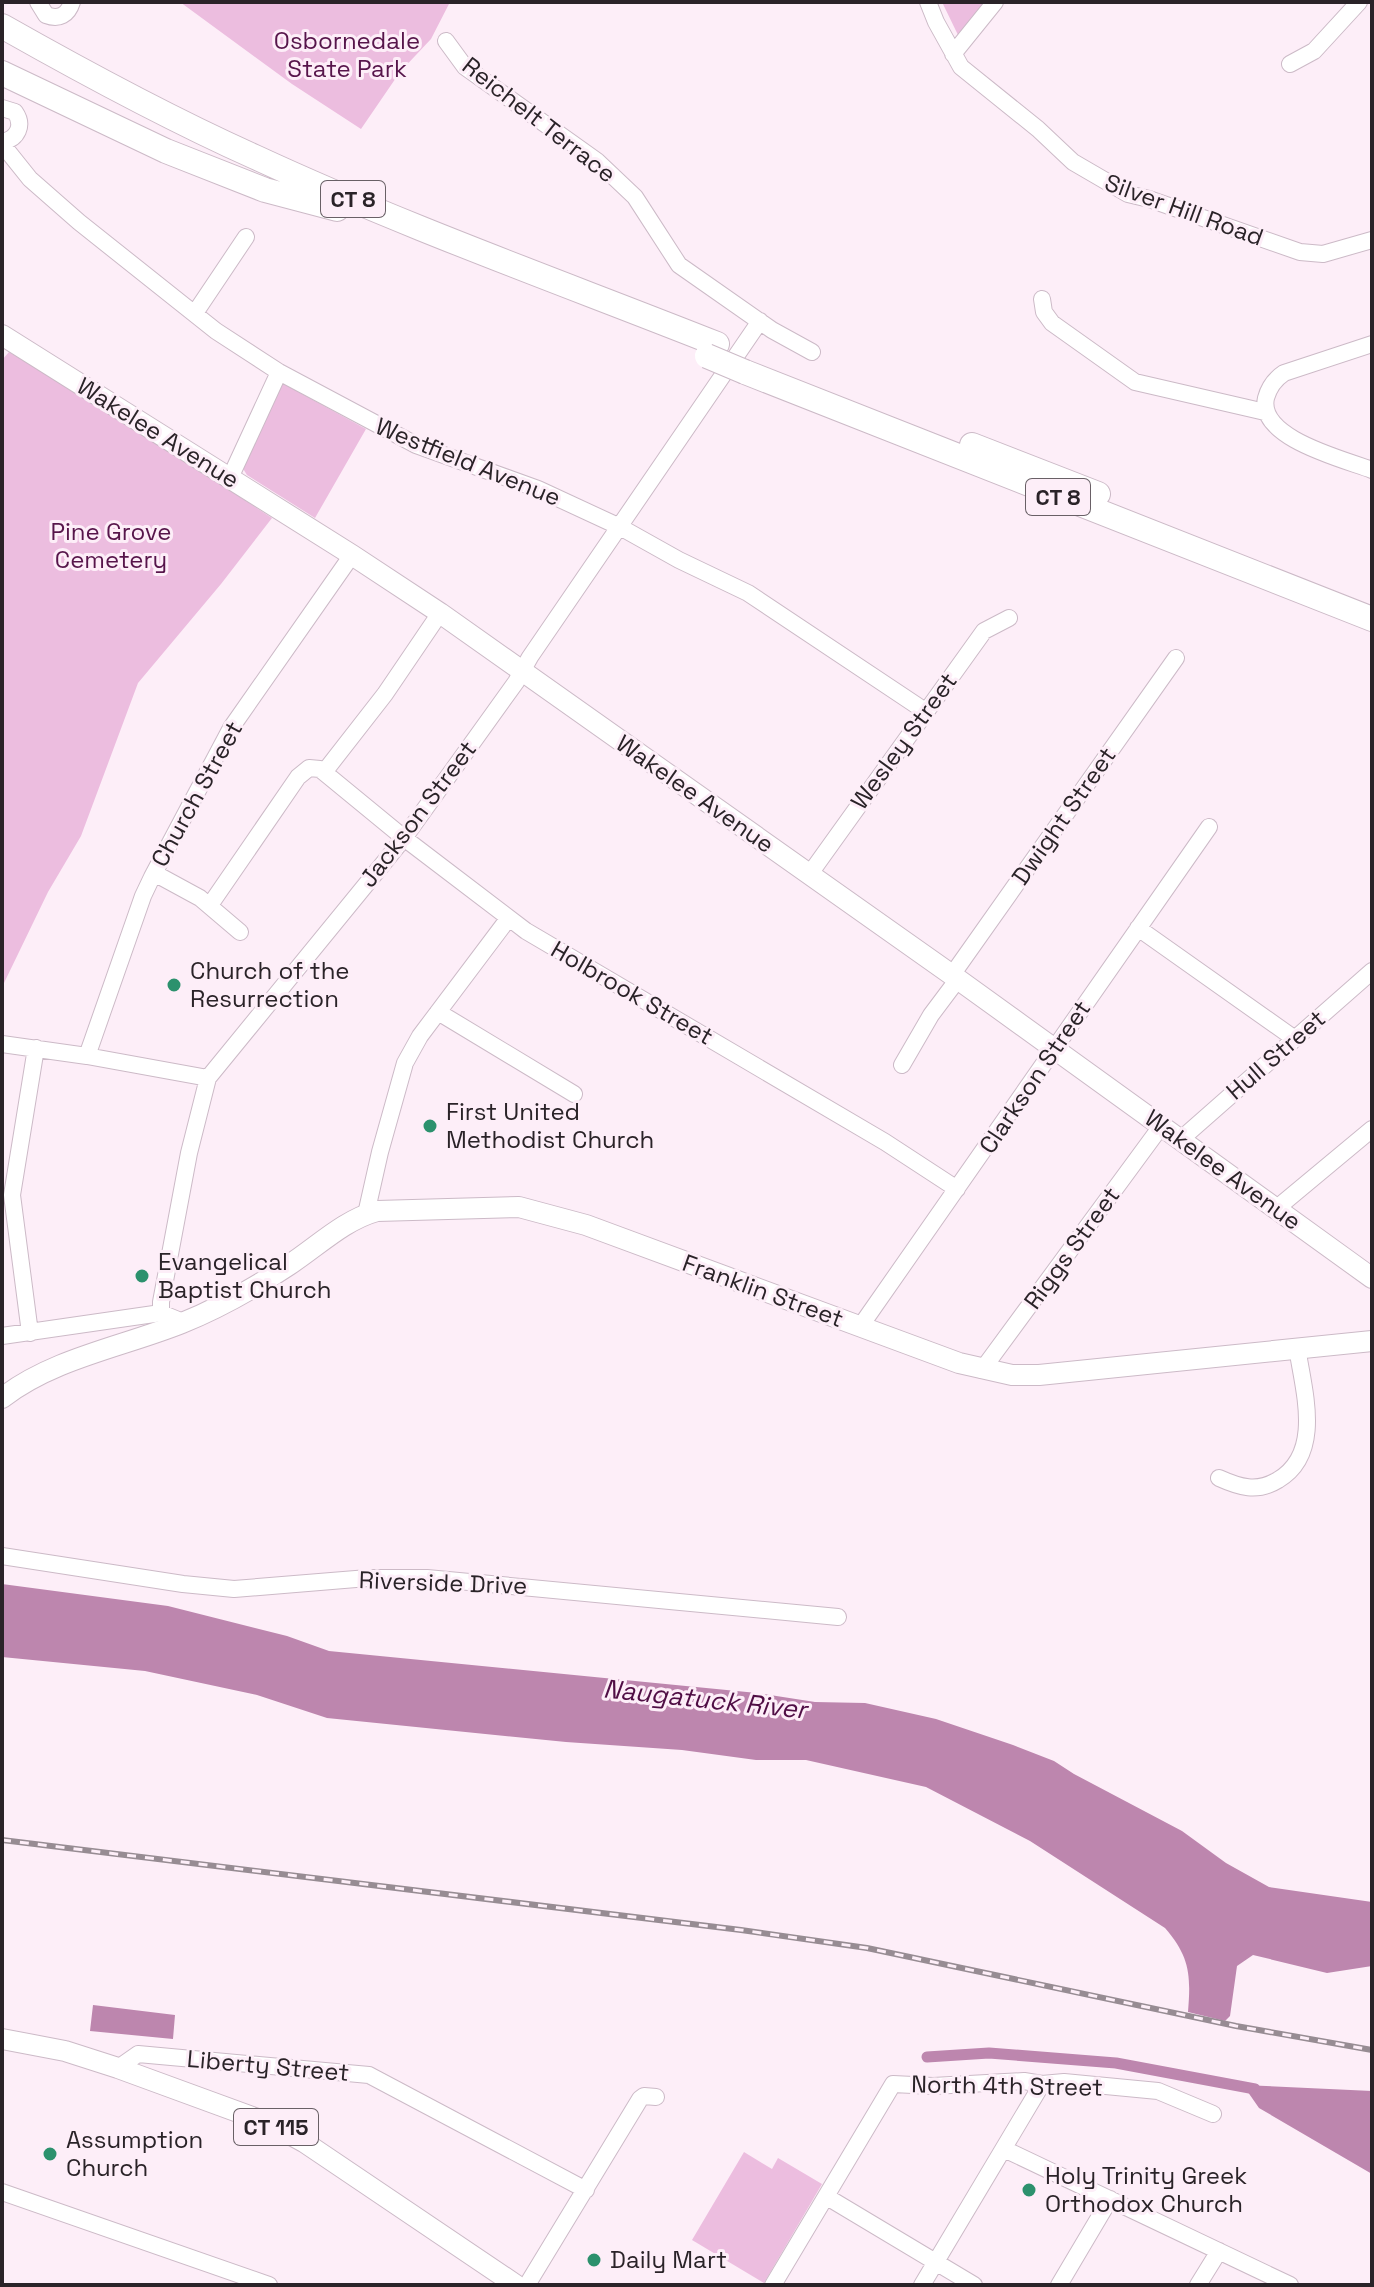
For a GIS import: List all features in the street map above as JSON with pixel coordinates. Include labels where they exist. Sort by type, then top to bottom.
[{"type":"highway","name":"CT 8","points":[[2,26],[84,72],[255,158],[712,350],[1372,619]]},
{"type":"highway","name":"CT 8","points":[[2,44],[208,153],[337,209],[712,350]]},
{"type":"highway","points":[[2,73],[166,151],[265,190],[337,209]]},
{"type":"highway","name":"CT 8","points":[[749,365],[1372,602]]},
{"type":"main road","name":"Wakelee Avenue","points":[[3,338],[230,478],[440,613],[955,977],[1372,1278]]},
{"type":"main road","name":"Franklin Street","points":[[2,1398],[55,1367],[183,1322],[256,1285],[343,1226],[377,1211],[519,1207],[586,1225],[982,1370],[1012,1375],[1039,1375],[1372,1341]]},
{"type":"main road","name":"CT 115","points":[[2,2039],[65,2051],[271,2124],[304,2142],[516,2285]]},
{"type":"street","points":[[38,2],[46,15],[57,17],[67,12],[72,2]]},
{"type":"street","name":"Silver Hill Road","points":[[928,2],[953,54],[970,76],[1038,129],[1058,150],[1112,187],[1300,252],[1323,254],[1372,240]]},
{"type":"street","points":[[953,54],[995,2]]},
{"type":"street","points":[[1290,64],[1314,51],[1359,2]]},
{"type":"street","name":"Reichelt Terrace","points":[[446,41],[465,67],[597,161],[635,197],[679,265],[760,321],[812,352]]},
{"type":"street","name":"Westfield Avenue","points":[[2,108],[15,112],[20,121],[14,137],[2,143],[14,161],[49,198],[216,331],[279,372],[416,445],[538,489],[620,527],[768,605],[925,711]]},
{"type":"street","points":[[195,313],[246,237]]},
{"type":"street","points":[[1042,299],[1044,312],[1052,323],[1135,382],[1265,412]]},
{"type":"street","name":"Jackson Street","points":[[161,1313],[189,1153],[208,1078],[404,838],[522,671],[760,321]]},
{"type":"street","points":[[1372,344],[1284,373],[1269,389],[1265,412],[1274,426],[1290,437],[1372,470]]},
{"type":"street","points":[[230,478],[279,372]]},
{"type":"street","name":"Church Street","points":[[87,1056],[141,901],[154,873],[231,728],[352,555]]},
{"type":"street","points":[[210,905],[298,777],[309,768],[325,771],[385,694],[440,613]]},
{"type":"street","name":"Wesley Street","points":[[809,875],[984,631],[1009,618]]},
{"type":"street","name":"Dwight Street","points":[[902,1065],[955,977],[1176,658]]},
{"type":"street","name":"Holbrook Street","points":[[325,771],[404,838],[508,919],[885,1142],[957,1189]]},
{"type":"street","name":"Clarkson Street","points":[[860,1327],[1209,827]]},
{"type":"street","points":[[154,873],[210,905],[240,932]]},
{"type":"street","points":[[366,1214],[405,1063],[420,1036],[508,919]]},
{"type":"street","points":[[1138,928],[1295,1039]]},
{"type":"street","name":"Hull Street","points":[[1180,1140],[1372,971]]},
{"type":"street","points":[[438,1012],[574,1094]]},
{"type":"street","points":[[2,1044],[208,1078]]},
{"type":"street","points":[[30,1333],[12,1195],[36,1048]]},
{"type":"street","name":"Riggs Street","points":[[982,1370],[1162,1125]]},
{"type":"street","points":[[1277,1208],[1372,1129]]},
{"type":"street","points":[[2,1336],[161,1313],[183,1322]]},
{"type":"street","points":[[1219,1478],[1241,1488],[1266,1486],[1285,1476],[1300,1459],[1307,1424],[1297,1347]]},
{"type":"street","name":"Riverside Drive","points":[[2,1556],[234,1589],[368,1578],[427,1578],[838,1617]]},
{"type":"street","name":"Liberty Street","points":[[118,2068],[138,2054],[369,2075],[586,2190]]},
{"type":"street","name":"North 4th Street","points":[[827,2197],[893,2084],[933,2086],[1064,2082],[1158,2091],[1213,2114]]},
{"type":"street","points":[[922,2285],[1042,2084]]},
{"type":"street","points":[[527,2285],[640,2099],[644,2096],[656,2097]]},
{"type":"street","points":[[1004,2149],[1290,2285]]},
{"type":"street","points":[[2,2192],[269,2285]]},
{"type":"street","points":[[773,2285],[827,2197],[974,2285]]},
{"type":"street","points":[[1059,2285],[1110,2199]]},
{"type":"street","points":[[1198,2285],[1219,2251]]},
{"type":"green space","name":"Osbornedale State Park","points":[[180,2],[450,2],[431,39],[400,72],[361,129],[292,84]]},
{"type":"green space","points":[[942,2],[985,2],[958,35]]},
{"type":"green space","name":"Pine Grove Cemetery","points":[[9,352],[272,518],[138,683],[81,836],[48,892],[2,983],[2,360]]},
{"type":"green space","points":[[282,383],[366,429],[315,518],[247,475],[242,467]]},
{"type":"green space","points":[[744,2152],[772,2169],[778,2158],[822,2184],[764,2283],[692,2240]]},
{"type":"water","name":"Naugatuck River","points":[[2,1584],[168,1606],[287,1636],[329,1651],[757,1693],[815,1702],[865,1703],[936,1719],[1054,1761],[1182,1831],[1226,1863],[1269,1887],[1372,1902],[1372,1966],[1327,1973],[1253,1955],[1237,1966],[1230,2016],[1225,2021],[1188,2012],[1187,1967],[1180,1948],[1165,1928],[1030,1841],[926,1787],[806,1760],[756,1760],[682,1750],[566,1742],[327,1718],[257,1695],[145,1671],[2,1657]]},
{"type":"water","points":[[93,2005],[175,2015],[173,2039],[90,2031]]},
{"type":"water","points":[[1243,2085],[1372,2091],[1372,2174],[1259,2108]]},
{"type":"waterway","points":[[927,2057],[989,2053],[1116,2063],[1255,2089]]},
{"type":"railway","points":[[2,1840],[867,1948],[1236,2026],[1372,2050]]},
{"type":"place","name":"Church of the Resurrection","points":[[174,985]]},
{"type":"place","name":"First United Methodist Church","points":[[430,1126]]},
{"type":"place","name":"Evangelical Baptist Church","points":[[142,1276]]},
{"type":"place","name":"Assumption Church","points":[[50,2154]]},
{"type":"place","name":"Holy Trinity Greek Orthodox Church","points":[[1029,2190]]},
{"type":"place","name":"Daily Mart","points":[[594,2260]]}]
